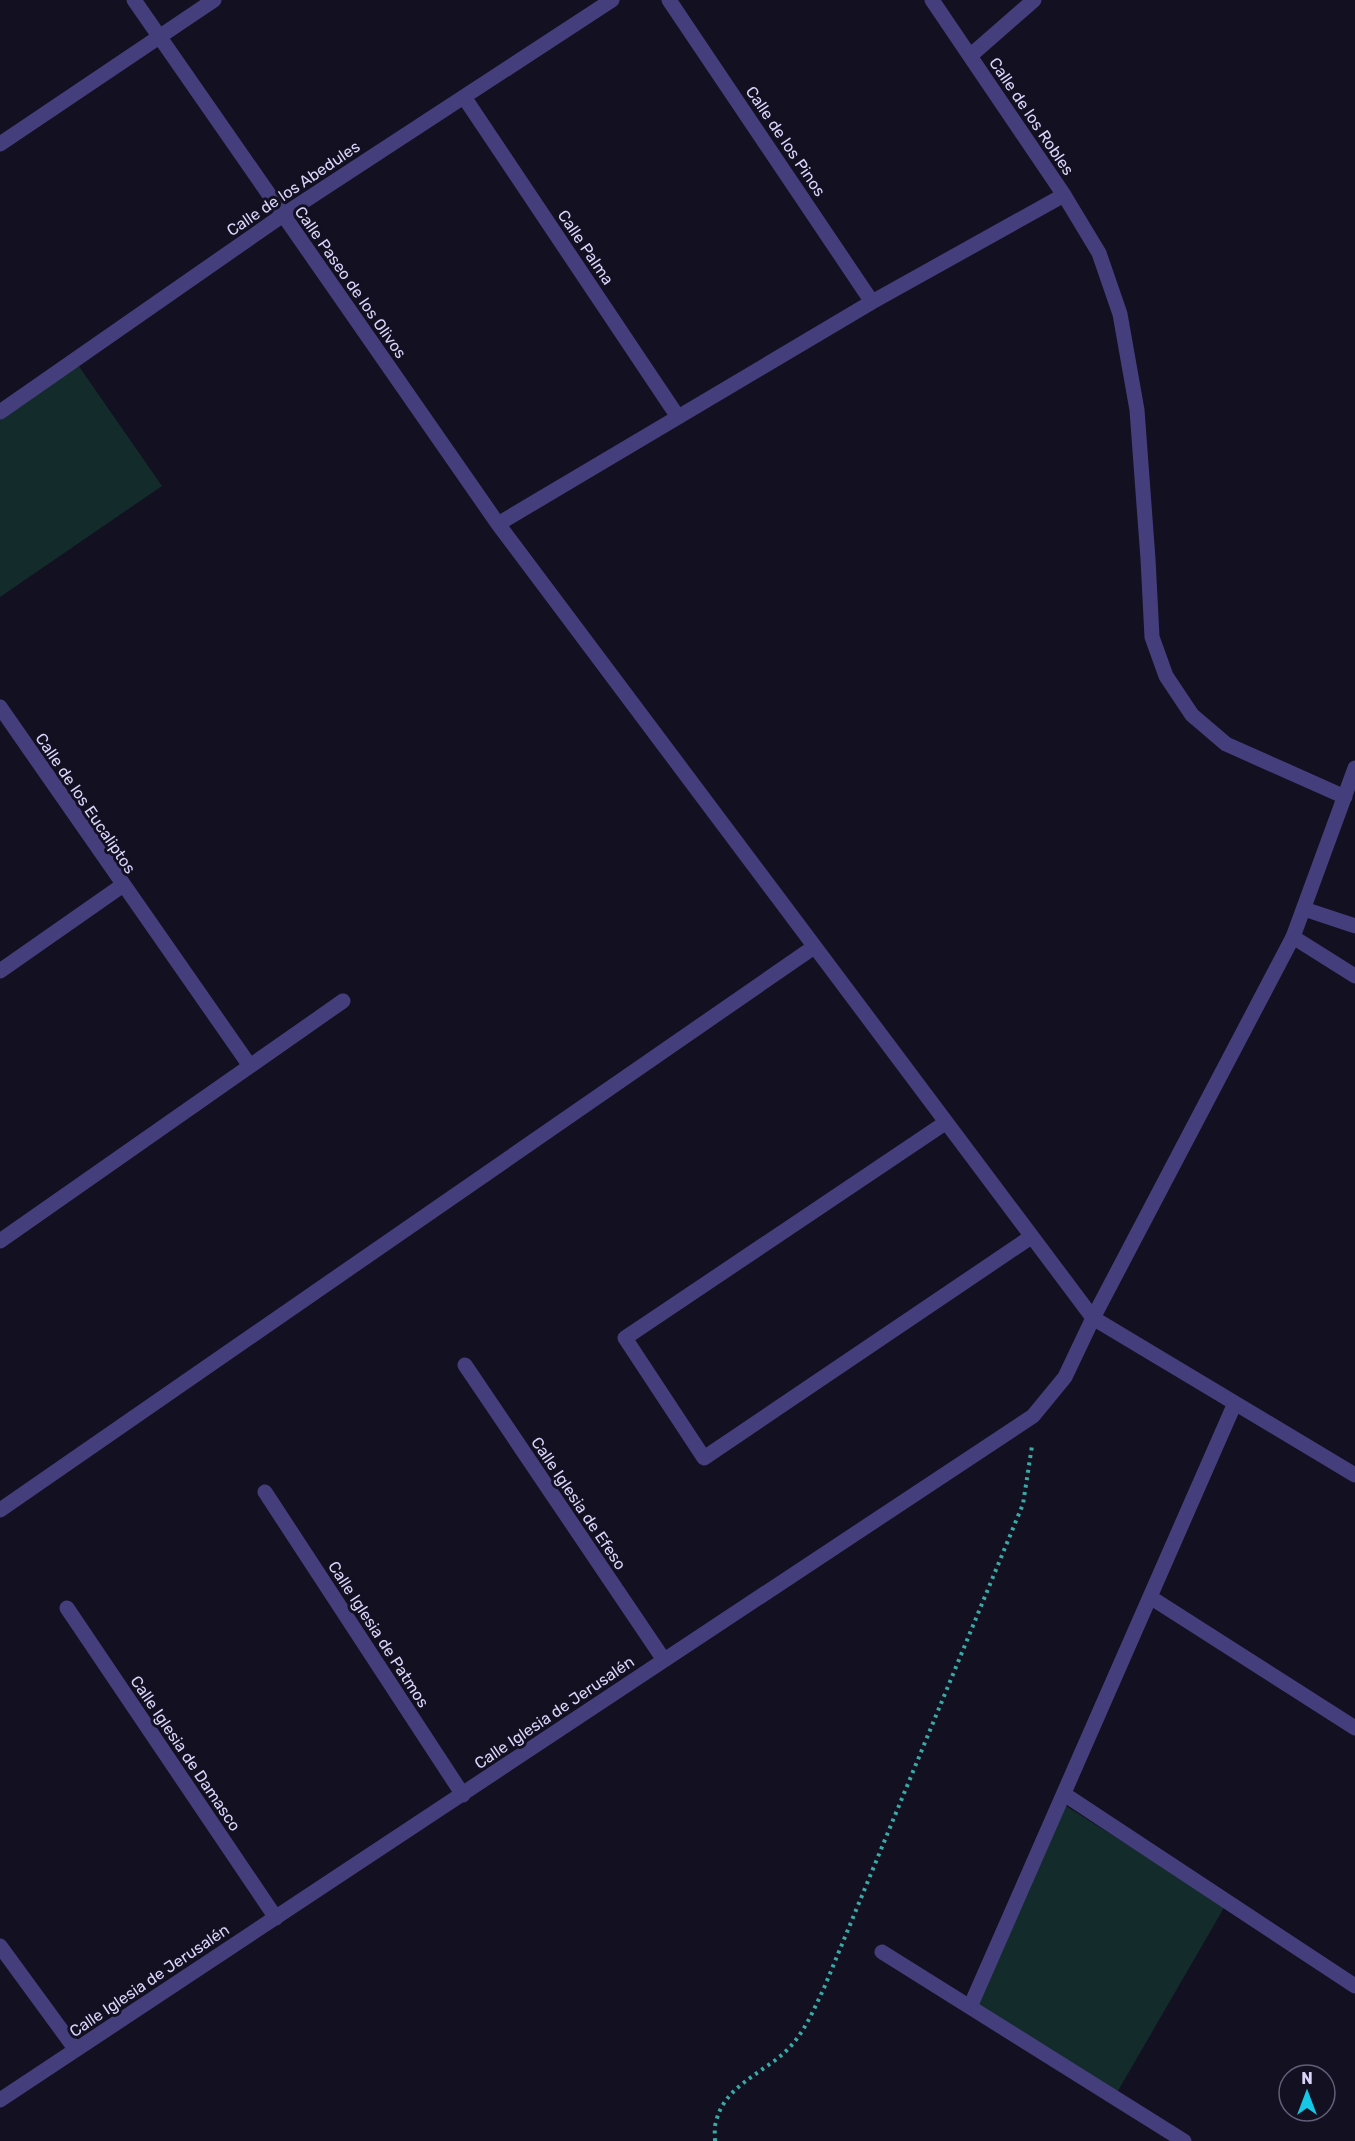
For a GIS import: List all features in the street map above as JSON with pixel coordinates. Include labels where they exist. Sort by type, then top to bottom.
[{"type":"street","name":"Calle Paseo de los Olivos","points":[[134,0],[498,524],[1093,1318]]},
{"type":"street","points":[[0,144],[214,0]]},
{"type":"street","name":"Calle de los Abedules","points":[[0,412],[283,215],[612,0]]},
{"type":"street","name":"Calle de los Pinos","points":[[669,0],[872,302]]},
{"type":"street","name":"Calle de los Robles","points":[[932,0],[1064,195],[1099,254],[1120,314],[1137,410],[1152,637],[1166,676],[1192,715],[1226,744],[1345,797]]},
{"type":"street","name":"Calle de los Robles","points":[[970,56],[1034,0]]},
{"type":"street","name":"Calle Palma","points":[[464,97],[678,417]]},
{"type":"street","points":[[498,524],[872,302],[1064,195]]},
{"type":"street","name":"Calle de los Eucaliptos","points":[[0,707],[123,885],[0,971]]},
{"type":"street","name":"Calle Iglesia de Jerusalén","points":[[0,2100],[1032,1416],[1065,1377],[1093,1318],[1293,936],[1355,768]]},
{"type":"street","points":[[123,885],[250,1066]]},
{"type":"street","points":[[1304,909],[1355,926]]},
{"type":"street","points":[[1293,936],[1355,976]]},
{"type":"street","points":[[0,1510],[814,947]]},
{"type":"street","points":[[0,1241],[343,1001]]},
{"type":"street","points":[[945,1123],[625,1338],[704,1458],[1031,1237]]},
{"type":"street","points":[[1093,1318],[1355,1475]]},
{"type":"street","name":"Calle Iglesia de Efeso","points":[[465,1365],[664,1660]]},
{"type":"street","points":[[970,2007],[1235,1403]]},
{"type":"street","name":"Calle Iglesia de Patmos","points":[[265,1492],[463,1795]]},
{"type":"street","points":[[1150,1597],[1355,1728]]},
{"type":"street","name":"Calle Iglesia de Damasco","points":[[67,1608],[276,1918]]},
{"type":"street","points":[[1064,1794],[1355,1986]]},
{"type":"street","points":[[0,1946],[76,2050]]},
{"type":"street","points":[[882,1952],[1184,2141]]},
{"type":"path","points":[[715,2141],[716,2122],[724,2103],[738,2086],[787,2050],[809,2020],[824,1988],[1023,1504],[1031,1456],[1032,1416]]},
{"type":"green space","points":[[76,362],[162,486],[0,597],[0,414]]},
{"type":"green space","points":[[1066,1806],[1225,1906],[1115,2096],[974,2006]]}]
